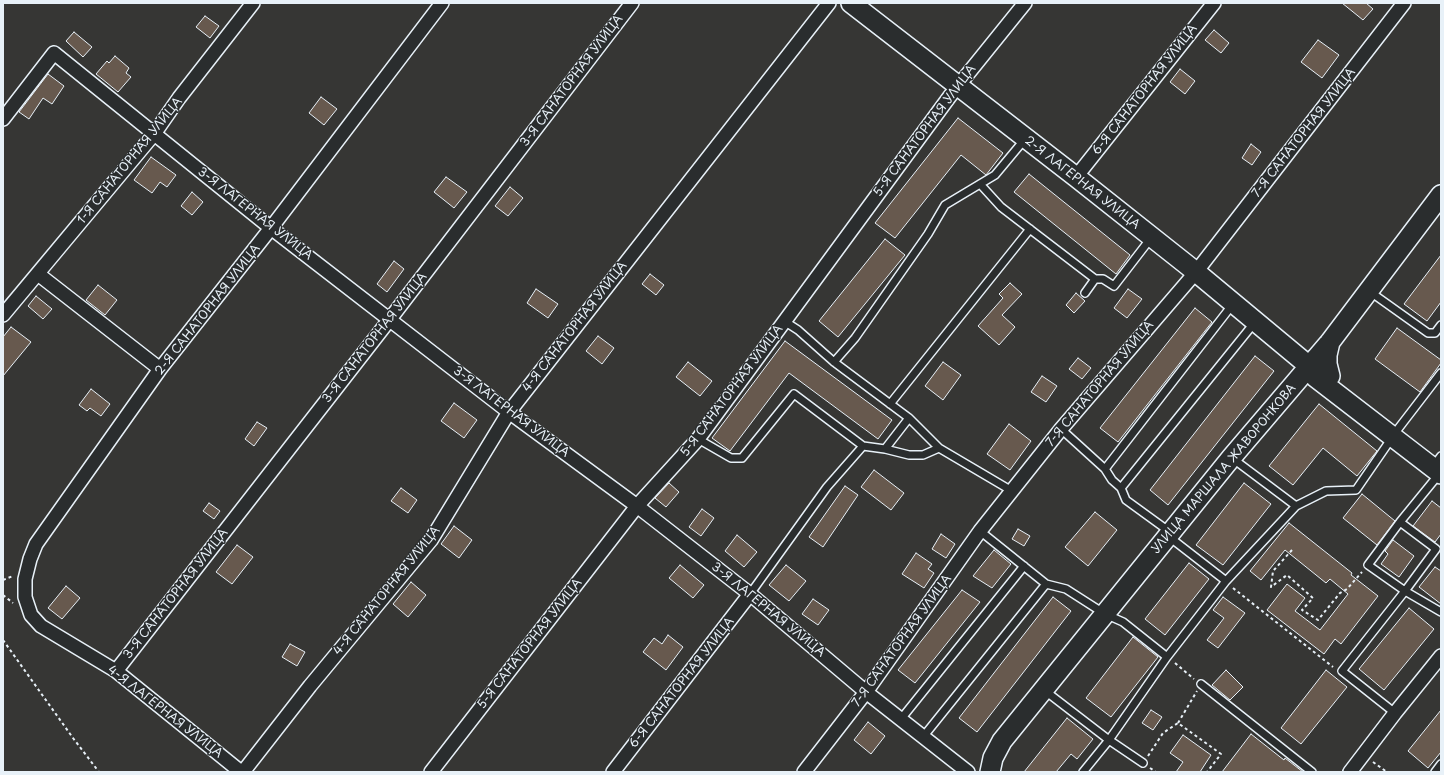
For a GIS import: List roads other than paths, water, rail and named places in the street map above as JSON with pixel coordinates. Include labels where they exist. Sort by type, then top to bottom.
[{"type":"main road","name":"2-Я ЛАГЕРНАЯ УЛИЦА","points":[[851,3],[1152,237],[1255,322],[1330,376],[1396,433]]},
{"type":"main road","name":"УЛИЦА МАРШАЛА ЖАВОРОНКОВА","points":[[990,767],[1002,741],[1231,458],[1313,364],[1441,195]]},
{"type":"main road","points":[[1330,342],[1327,355],[1327,364],[1330,376]]},
{"type":"main road","name":"2-Я ЛАГЕРНАЯ УЛИЦА","points":[[1313,364],[1313,373],[1315,377],[1396,433],[1440,466]]},
{"type":"street","name":"1-Я САНАТОРНАЯ УЛИЦА","points":[[3,315],[154,134],[253,3]]},
{"type":"street","name":"2-Я САНАТОРНАЯ УЛИЦА","points":[[36,544],[160,369],[271,228],[442,3]]},
{"type":"street","name":"3-Я САНАТОРНАЯ УЛИЦА","points":[[116,671],[390,319],[632,3]]},
{"type":"street","name":"4-Я САНАТОРНАЯ УЛИЦА","points":[[242,772],[310,686],[431,540],[509,412],[829,3]]},
{"type":"street","name":"5-Я САНАТОРНАЯ УЛИЦА","points":[[431,772],[637,506],[698,438],[958,86],[1024,3]]},
{"type":"street","name":"6-Я САНАТОРНАЯ УЛИЦА","points":[[1076,177],[1214,3]]},
{"type":"street","name":"7-Я САНАТОРНАЯ УЛИЦА","points":[[804,772],[866,692],[980,531],[1060,429],[1196,272],[1404,3]]},
{"type":"street","name":"3-Я ЛАГЕРНАЯ УЛИЦА","points":[[3,119],[54,53],[271,228],[509,412],[637,506],[750,594],[866,692],[968,772]]},
{"type":"street","points":[[38,274],[160,369]]},
{"type":"street","name":"4-Я ЛАГЕРНАЯ УЛИЦА","points":[[36,544],[30,559],[25,579],[25,597],[31,615],[41,626],[116,671],[242,772]]},
{"type":"street","name":"6-Я САНАТОРНАЯ УЛИЦА","points":[[613,772],[750,594]]},
{"type":"street","points":[[1350,772],[1441,656]]},
{"type":"lane","points":[[834,362],[854,338],[928,234],[945,205],[995,175],[1025,138]]},
{"type":"lane","points":[[980,184],[1001,206],[1095,279],[1103,279],[1114,286],[1152,237]]},
{"type":"lane","points":[[890,404],[1030,229]]},
{"type":"lane","points":[[1085,293],[1095,279]]},
{"type":"lane","points":[[1369,290],[1428,333],[1435,333],[1441,325]]},
{"type":"lane","points":[[1105,469],[1233,304]]},
{"type":"lane","points":[[784,321],[798,330],[834,362],[909,418],[939,448],[1012,491]]},
{"type":"lane","points":[[1121,488],[1255,322]]},
{"type":"lane","points":[[1083,772],[1109,740],[1167,657],[1226,581],[1296,506],[1326,491],[1356,490],[1441,373]]},
{"type":"lane","points":[[698,438],[731,458],[742,458],[794,394],[863,446],[885,449],[909,455],[923,455],[939,448]]},
{"type":"lane","points":[[885,449],[909,418]]},
{"type":"lane","points":[[1060,429],[1105,469],[1112,480],[1121,488],[1126,500],[1170,534],[1226,581]]},
{"type":"lane","points":[[750,594],[827,486],[863,446]]},
{"type":"lane","points":[[1231,458],[1296,506]]},
{"type":"lane","points":[[1440,466],[1368,565],[1405,591],[1441,612]]},
{"type":"lane","points":[[1395,713],[1342,671],[1436,550],[1400,522]]},
{"type":"lane","points":[[980,531],[1046,584],[1066,589],[1105,614],[1123,622],[1167,657]]},
{"type":"lane","points":[[902,719],[1024,566]]},
{"type":"lane","points":[[923,737],[1046,584]]},
{"type":"lane","points":[[1201,684],[1312,772]]},
{"type":"lane","points":[[1044,690],[1109,740],[1143,762]]},
{"type":"lane","points":[[1435,772],[1441,764]]}]
